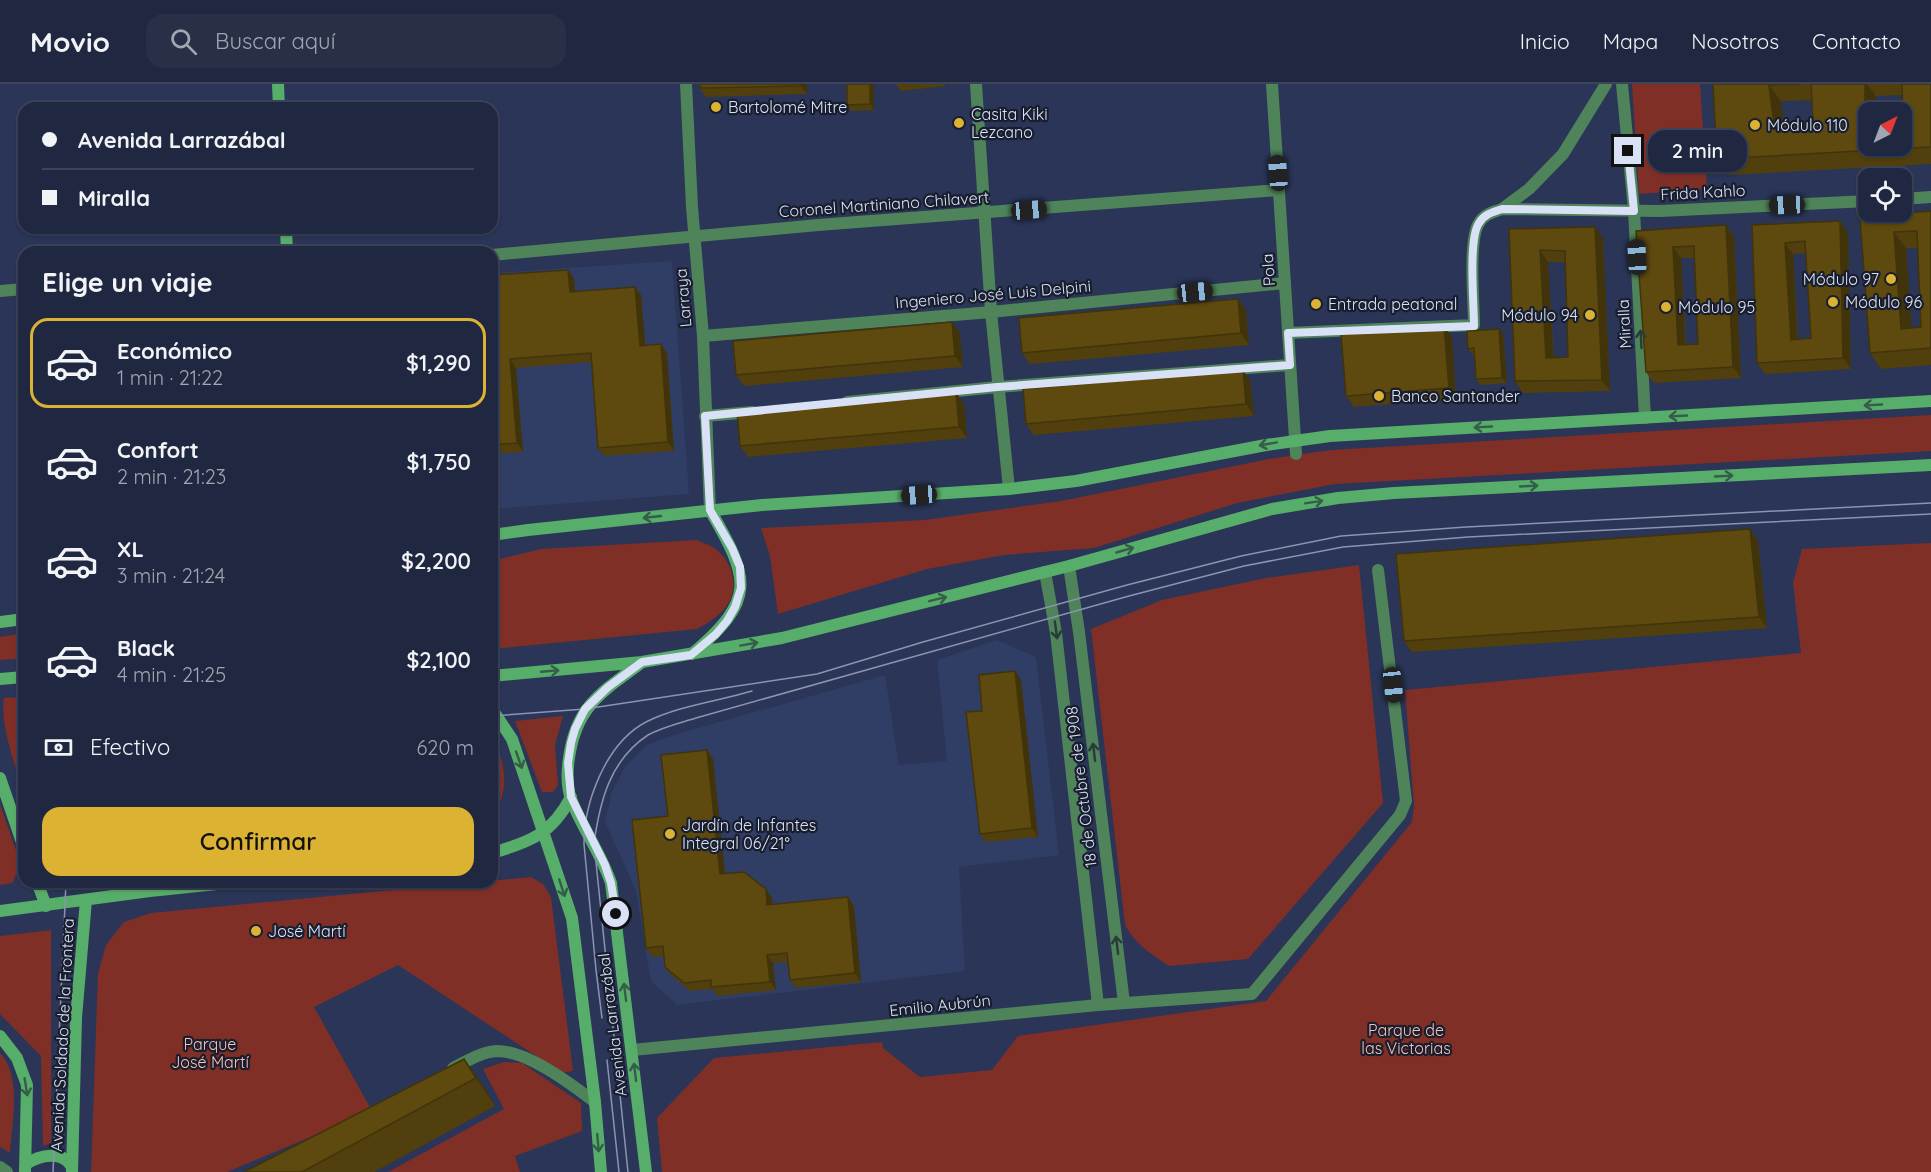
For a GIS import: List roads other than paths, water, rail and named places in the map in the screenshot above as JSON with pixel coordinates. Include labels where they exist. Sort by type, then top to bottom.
[{"type":"main road","points":[[278,84],[279,102]]},
{"type":"main road","points":[[498,534],[710,510],[1009,489],[1076,481],[1295,440],[1330,436],[1931,401]]},
{"type":"main road","points":[[498,675],[642,662],[782,638],[1069,566],[1272,509],[1338,498],[1406,492],[1931,465]]},
{"type":"main road","points":[[691,655],[727,621],[735,607],[741,588],[740,567],[710,510]]},
{"type":"main road","points":[[0,622],[18,620]]},
{"type":"main road","name":"Avenida Larrazábal","points":[[642,662],[608,687],[585,709],[575,729],[568,763],[571,797],[605,865],[611,883],[646,1172]]},
{"type":"main road","points":[[0,679],[18,678]]},
{"type":"main road","name":"Avenida Larrazábal","points":[[498,718],[512,739],[572,918],[595,1102],[601,1172]]},
{"type":"main road","points":[[0,778],[18,830]]},
{"type":"main road","points":[[498,851],[545,832],[560,817],[571,797]]},
{"type":"main road","name":"Avenida Soldado de la Frontera","points":[[39,888],[46,906]]},
{"type":"main road","points":[[0,912],[179,888]]},
{"type":"main road","name":"Avenida Soldado de la Frontera","points":[[72,1170],[76,1018],[86,900]]},
{"type":"main road","name":"Avenida Soldado de la Frontera","points":[[0,1036],[17,1058],[27,1085],[26,1168]]},
{"type":"main road","points":[[26,1168],[34,1158],[54,1154],[70,1163],[72,1170]]},
{"type":"street","name":"Larraya","points":[[686,84],[703,336],[710,510]]},
{"type":"street","points":[[976,84],[997,387],[1009,489]]},
{"type":"street","name":"Pola","points":[[1272,84],[1296,454]]},
{"type":"street","points":[[1288,333],[1474,326],[1473,239],[1479,223],[1490,212],[1502,209],[1529,189],[1563,154],[1606,84]]},
{"type":"street","name":"Miralla","points":[[1622,84],[1634,211],[1645,418]]},
{"type":"street","name":"Coronel Martiniano Chilavert","points":[[498,254],[696,236],[1279,190]]},
{"type":"street","points":[[1912,198],[1931,197]]},
{"type":"street","name":"Frida Kahlo","points":[[1502,209],[1634,211],[1858,201]]},
{"type":"street","name":"Ingeniero José Luis Delpini","points":[[703,336],[991,312],[1285,283]]},
{"type":"street","points":[[0,291],[18,290]]},
{"type":"street","points":[[834,404],[997,387],[1290,365]]},
{"type":"street","points":[[705,416],[764,410]]},
{"type":"street","name":"18 de Octubre de 1908","points":[[1069,566],[1124,1003]]},
{"type":"street","name":"Emilio Aubrún","points":[[632,1050],[1098,1005],[1252,994],[1400,815],[1406,801],[1378,570]]},
{"type":"street","name":"18 de Octubre de 1908","points":[[1046,572],[1056,633],[1098,1005]]},
{"type":"street","points":[[439,1075],[481,1054],[510,1053],[536,1064],[595,1102]]},
{"type":"street","points":[[0,1167],[7,1172]]},
{"type":"tram line","points":[[498,716],[585,709],[817,674],[1127,585],[1241,556],[1341,536],[1466,527],[1931,503]]},
{"type":"tram line","points":[[628,1172],[594,843],[604,797],[616,769],[635,745],[653,732],[1129,596],[1244,566],[1343,547],[1468,537],[1931,514]]},
{"type":"tram line","points":[[602,1018],[584,844],[588,810],[600,775],[619,744],[646,722],[684,708],[752,691]]},
{"type":"tram line","points":[[53,1172],[66,888]]},
{"type":"tram line","points":[[607,1060],[619,1172]]},
{"type":"place","name":"Bartolomé Mitre","points":[[716,107]]},
{"type":"place","name":"Casita Kiki Lezcano","points":[[959,123]]},
{"type":"place","name":"Módulo 110","points":[[1755,125]]},
{"type":"place","name":"Módulo 97","points":[[1891,279]]},
{"type":"place","name":"Módulo 96","points":[[1833,302]]},
{"type":"place","name":"Entrada peatonal","points":[[1316,304]]},
{"type":"place","name":"Módulo 95","points":[[1666,307]]},
{"type":"place","name":"Módulo 94","points":[[1590,315]]},
{"type":"place","name":"Banco Santander","points":[[1379,396]]},
{"type":"place","name":"Jardín de Infantes Integral 06/21°","points":[[670,834]]},
{"type":"place","name":"José Martí","points":[[256,931]]},
{"type":"park label","name":"Parque de las Victorias","points":[[1406,1039]]},
{"type":"park label","name":"Parque José Martí","points":[[210,1053]]}]
